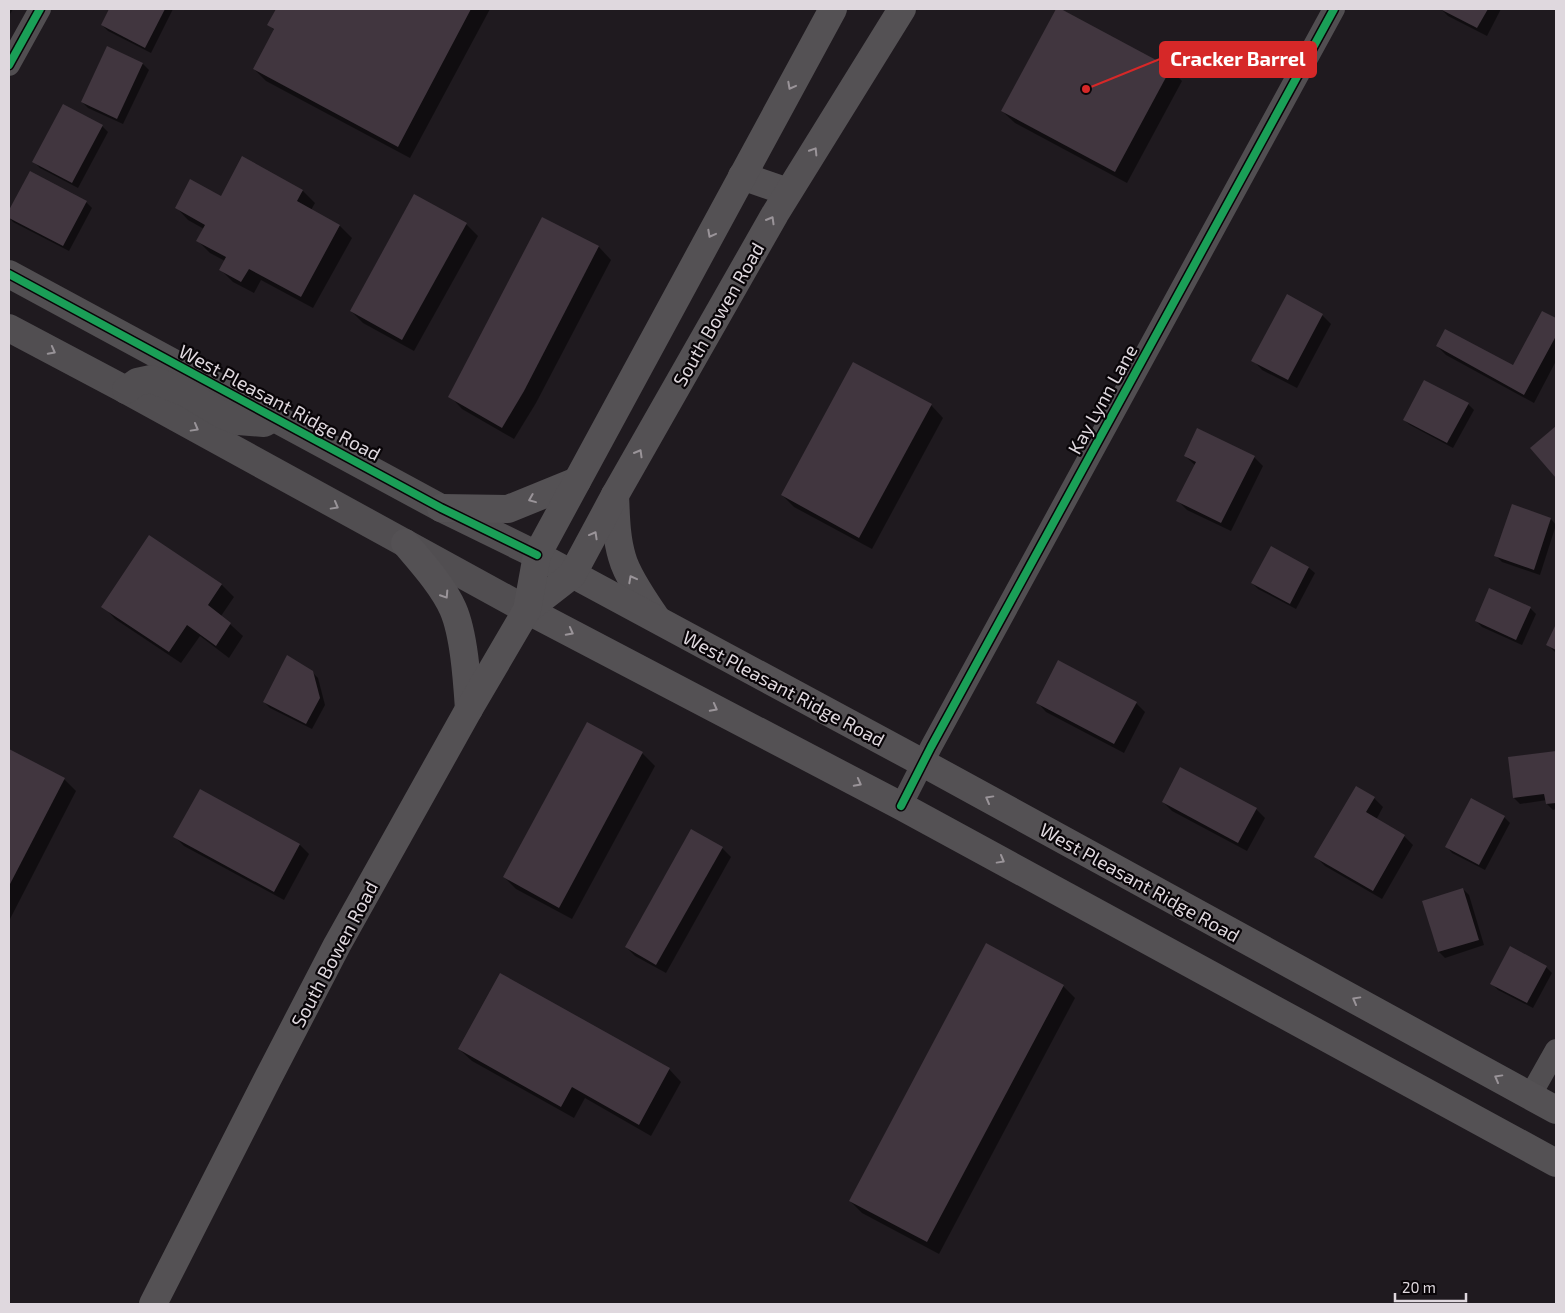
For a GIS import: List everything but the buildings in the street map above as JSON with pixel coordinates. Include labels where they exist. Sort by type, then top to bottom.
[{"type":"main road","name":"South Bowen Road","points":[[153,1304],[337,945],[469,708],[527,610],[537,556],[833,9]]},
{"type":"main road","name":"South Bowen Road","points":[[527,610],[572,575],[788,192],[902,9]]},
{"type":"main road","points":[[742,176],[788,192]]},
{"type":"main road","points":[[441,508],[508,509],[577,481]]},
{"type":"main road","points":[[616,495],[616,530],[622,559],[638,590],[658,620]]},
{"type":"main road","points":[[405,543],[434,578],[453,608],[461,637],[469,708]]},
{"type":"main road","name":"West Pleasant Ridge Road","points":[[537,556],[923,763],[1556,1110]]},
{"type":"main road","points":[[527,610],[901,806],[1556,1163]]},
{"type":"street","points":[[9,65],[40,9]]},
{"type":"street","name":"Kay Lynn Lane","points":[[901,806],[1334,9]]},
{"type":"street","name":"West Pleasant Ridge Road","points":[[9,274],[441,508],[537,556]]},
{"type":"street","points":[[9,328],[527,610]]},
{"type":"street","points":[[126,390],[137,382],[151,380],[186,393],[221,414],[238,421],[264,423],[275,417]]},
{"type":"street","points":[[1530,1096],[1556,1050]]},
{"type":"cycle path","points":[[9,65],[40,9]]},
{"type":"cycle path","points":[[901,806],[931,747],[1334,9]]},
{"type":"cycle path","points":[[9,274],[441,508],[537,555]]},
{"type":"place","name":"Cracker Barrel","points":[[1086,89]]}]
